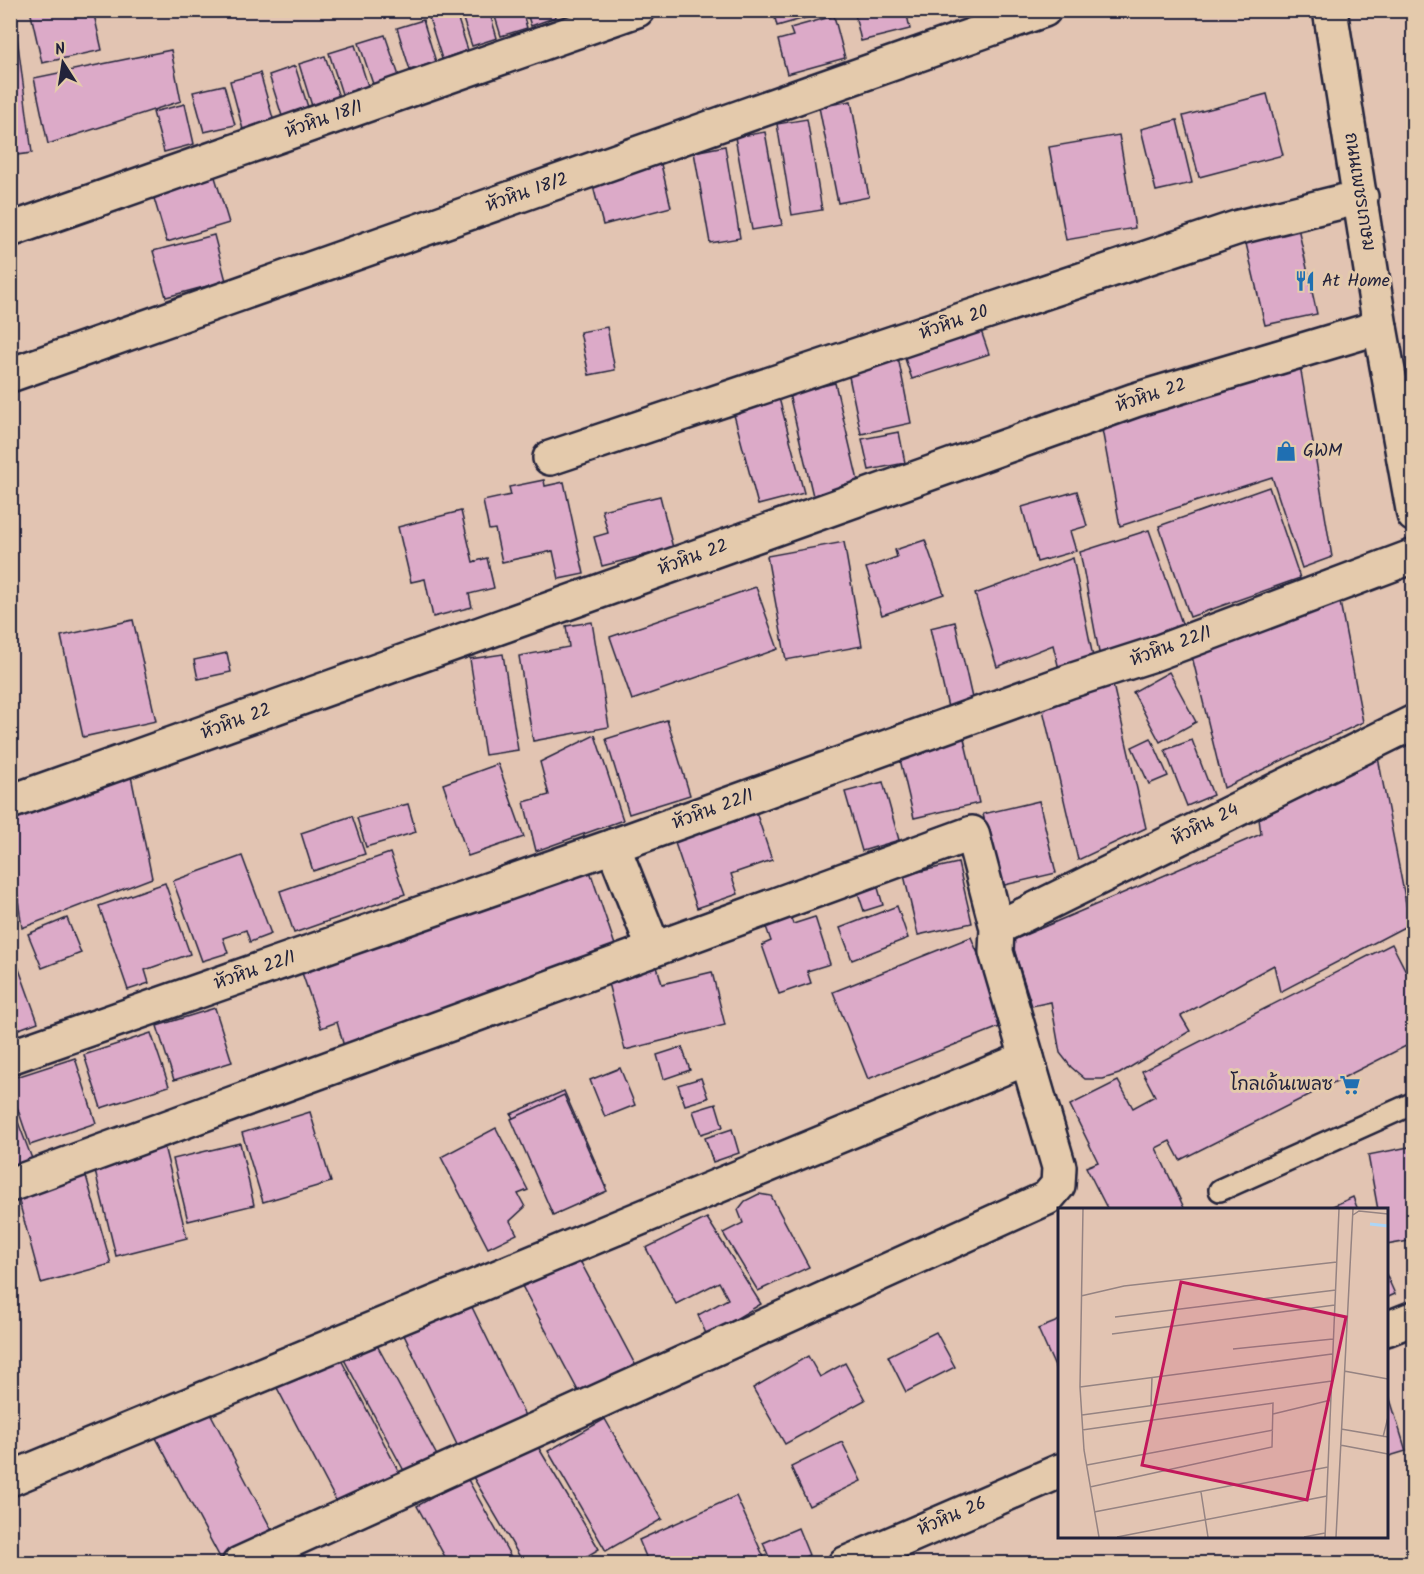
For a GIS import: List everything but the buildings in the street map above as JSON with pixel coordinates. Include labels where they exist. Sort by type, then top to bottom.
[{"type":"street","name":"หัวหิน 18/1","points":[[10,230],[637,10]]},
{"type":"street","name":"หัวหิน 18/2","points":[[10,375],[1044,10]]},
{"type":"street","name":"ถนนเพชรเกษม","points":[[1330,10],[1380,327],[1413,515]]},
{"type":"street","name":"หัวหิน 20","points":[[550,458],[1239,227],[1361,197]]},
{"type":"street","name":"หัวหิน 22","points":[[10,802],[1135,400],[1380,327]]},
{"type":"street","name":"หัวหิน 22/1","points":[[10,1057],[613,846],[1059,685],[1151,655],[1413,556]]},
{"type":"street","name":"หัวหิน 24","points":[[997,928],[1413,722]]},
{"type":"street","points":[[10,1185],[972,833],[997,928],[996,952],[1059,1167],[1058,1185],[1047,1198],[238,1563]]},
{"type":"street","points":[[613,846],[654,949]]},
{"type":"street","points":[[10,1479],[1027,1058]]},
{"type":"street","points":[[1388,1328],[1413,1318]]},
{"type":"street","name":"หัวหิน 26","points":[[844,1563],[1058,1471]]},
{"type":"lane","points":[[1220,1190],[1413,1103]]},
{"type":"place","name":"At Home","points":[[1305,281]]},
{"type":"place","name":"GWM","points":[[1286,451]]},
{"type":"place","name":"โกลเด้นเพลซ","points":[[1350,1085]]}]
